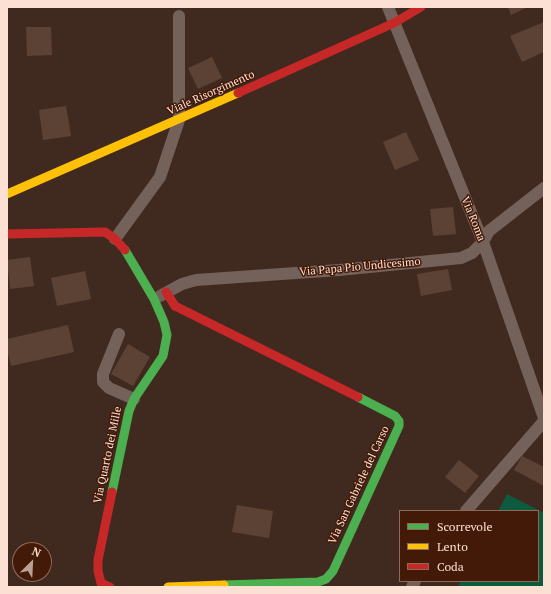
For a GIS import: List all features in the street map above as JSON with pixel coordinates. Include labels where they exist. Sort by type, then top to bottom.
[{"type":"street","name":"Via Roma","points":[[388,7],[483,242],[544,419]]},
{"type":"street","name":"Viale Risorgimento","points":[[7,194],[179,120],[394,23],[422,7]]},
{"type":"street","points":[[7,234],[105,232],[115,239],[160,177],[179,120],[179,16]]},
{"type":"street","name":"Via Papa Pio Undicesimo","points":[[154,299],[182,284],[196,280],[339,270],[461,258],[472,253],[483,242],[489,231],[544,188]]},
{"type":"street","name":"Via Quarto dei Mille","points":[[102,586],[98,571],[98,560],[127,416],[134,399],[162,356],[167,335],[164,322],[154,299],[125,251],[115,239]]},
{"type":"street","name":"Via San Gabriele del Carso","points":[[166,292],[175,306],[394,416],[398,421],[399,426],[333,571],[326,579],[318,582],[202,586]]},
{"type":"street","points":[[119,334],[103,374],[103,382],[109,388],[134,399]]},
{"type":"street","points":[[467,510],[544,419]]},
{"type":"street","points":[[168,587],[202,586]]},
{"type":"green space","points":[[507,494],[538,510],[499,510]]},
{"type":"green space","points":[[539,510],[544,513],[544,587],[458,587],[460,582],[539,582]]},
{"type":"building","points":[[508,7],[528,7],[511,15]]},
{"type":"building","points":[[544,22],[544,52],[522,62],[510,36]]},
{"type":"building","points":[[26,27],[51,27],[52,55],[27,56]]},
{"type":"building","points":[[212,57],[222,78],[198,89],[188,68]]},
{"type":"building","points":[[66,106],[71,136],[43,140],[39,110]]},
{"type":"building","points":[[406,132],[419,160],[395,170],[383,142]]},
{"type":"building","points":[[453,207],[456,234],[433,236],[430,209]]},
{"type":"building","points":[[30,257],[34,286],[10,289],[7,260]]},
{"type":"building","points":[[448,269],[452,290],[421,296],[417,274]]},
{"type":"building","points":[[85,271],[91,299],[57,306],[51,278]]},
{"type":"building","points":[[68,325],[74,352],[11,366],[7,349],[7,339]]},
{"type":"building","points":[[128,344],[150,357],[133,386],[111,374]]},
{"type":"building","points":[[522,456],[544,467],[544,486],[514,470]]},
{"type":"building","points":[[459,460],[479,476],[465,493],[445,477]]},
{"type":"building","points":[[237,505],[273,511],[269,538],[232,532]]},
{"type":"traffic: fast","points":[[112,492],[129,411],[134,399],[163,356],[167,335],[164,322],[154,299],[125,250]]},
{"type":"traffic: fast","points":[[224,585],[318,582],[326,579],[333,571],[399,426],[399,421],[395,416],[358,397]]},
{"type":"traffic: slow","points":[[7,194],[238,93]]},
{"type":"traffic: slow","points":[[168,587],[224,585]]},
{"type":"traffic: jam","points":[[238,93],[394,23],[421,7]]},
{"type":"traffic: jam","points":[[7,234],[105,232],[115,239],[125,250]]},
{"type":"traffic: jam","points":[[166,292],[175,306],[358,397]]},
{"type":"traffic: jam","points":[[110,587],[101,583],[98,571],[98,560],[112,492]]}]
